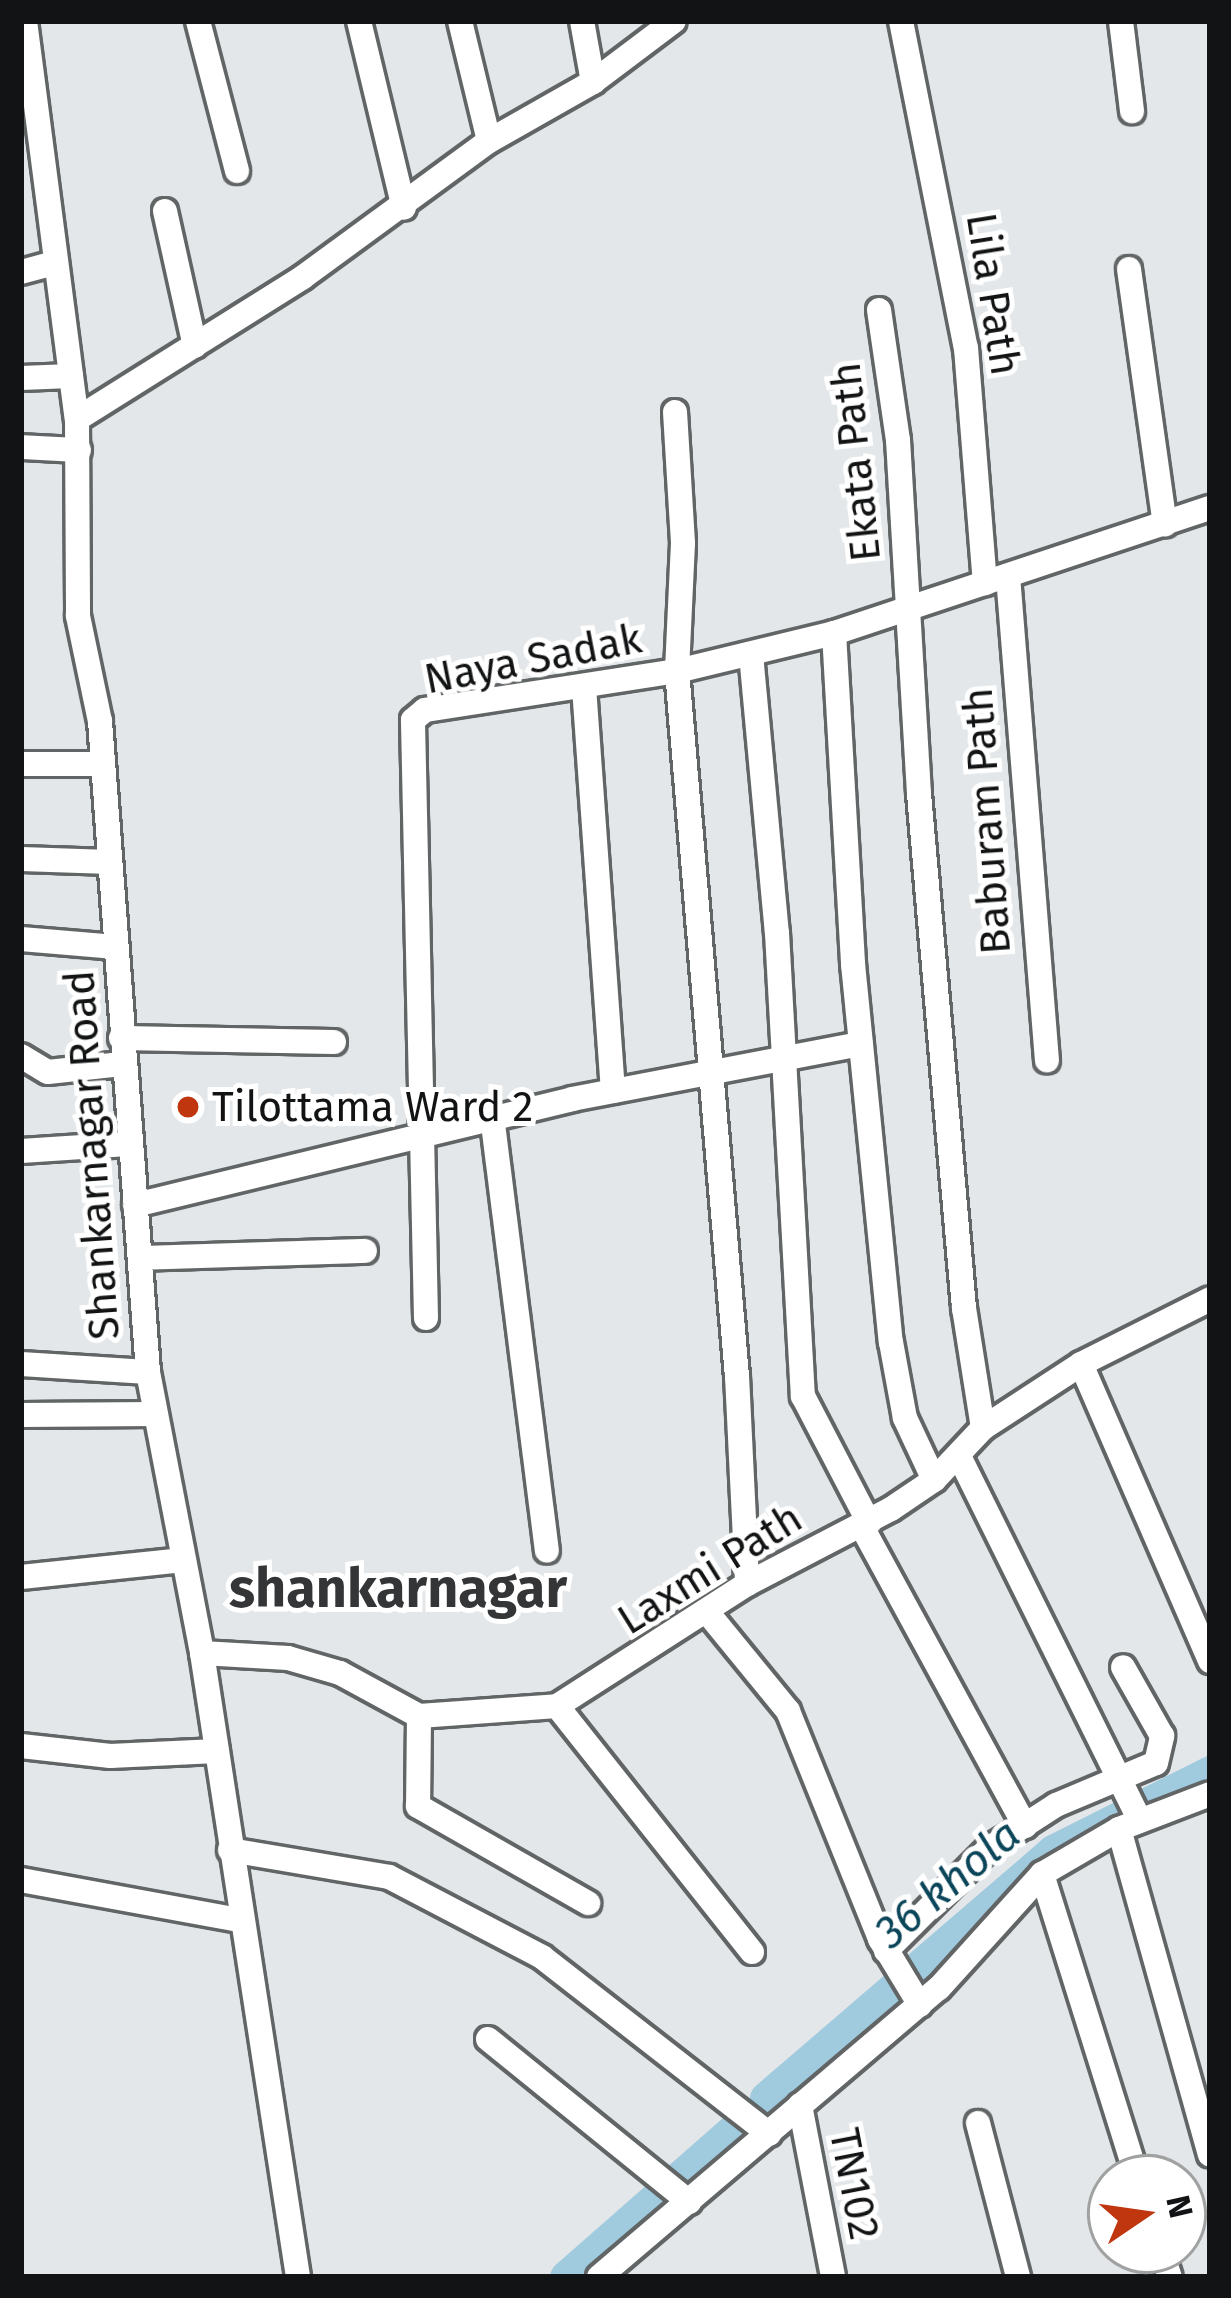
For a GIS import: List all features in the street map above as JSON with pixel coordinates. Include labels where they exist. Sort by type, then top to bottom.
[{"type":"street","name":"Shankarnagar Road","points":[[25,21],[80,450],[78,616],[103,764],[148,1372],[202,1653],[239,1920],[298,2277]]},
{"type":"street","points":[[198,21],[237,171]]},
{"type":"street","points":[[359,21],[404,208]]},
{"type":"street","points":[[460,21],[489,141]]},
{"type":"street","points":[[582,21],[593,82]]},
{"type":"street","points":[[77,419],[404,208],[489,141],[593,82],[674,21]]},
{"type":"street","name":"Lila Path","points":[[902,21],[966,348],[996,579]]},
{"type":"street","points":[[1121,21],[1132,111]]},
{"type":"street","points":[[165,211],[195,346]]},
{"type":"street","points":[[21,272],[53,263]]},
{"type":"street","points":[[1129,268],[1166,524]]},
{"type":"street","name":"Ekata Path","points":[[879,310],[908,607],[964,1308],[983,1428]]},
{"type":"street","points":[[21,378],[71,376]]},
{"type":"street","points":[[675,412],[682,543],[677,671],[707,1075],[737,1376],[747,1584]]},
{"type":"street","points":[[21,447],[80,450]]},
{"type":"street","name":"Naya Sadak","points":[[418,1142],[413,720],[425,710],[677,671],[834,633],[1210,508]]},
{"type":"street","name":"Baburam Path","points":[[996,579],[1047,1060]]},
{"type":"street","points":[[834,633],[861,1044],[897,1384],[934,1480]]},
{"type":"street","points":[[751,654],[784,1057],[803,1396],[865,1524],[1025,1826]]},
{"type":"street","points":[[584,687],[613,1091]]},
{"type":"street","points":[[21,764],[103,764]]},
{"type":"street","points":[[21,859],[110,862]]},
{"type":"street","points":[[21,939],[116,947]]},
{"type":"street","points":[[121,1038],[334,1042]]},
{"type":"street","points":[[135,1204],[418,1142],[613,1091],[861,1044]]},
{"type":"street","points":[[21,1056],[47,1072],[122,1064]]},
{"type":"street","points":[[493,1124],[547,1551]]},
{"type":"street","points":[[418,1142],[427,1318]]},
{"type":"street","points":[[21,1150],[128,1144]]},
{"type":"street","points":[[140,1258],[364,1251]]},
{"type":"street","name":"Laxmi Path","points":[[419,1716],[557,1706],[747,1584],[865,1524],[934,1480],[983,1428],[1081,1364],[1210,1299]]},
{"type":"street","points":[[21,1364],[148,1372]]},
{"type":"street","points":[[1081,1364],[1210,1660]]},
{"type":"street","points":[[21,1414],[155,1414]]},
{"type":"street","points":[[959,1456],[1118,1778],[1210,2155]]},
{"type":"street","points":[[21,1577],[183,1560]]},
{"type":"street","points":[[707,1612],[788,1712],[886,1951],[910,1991]]},
{"type":"street","points":[[202,1653],[288,1658],[340,1672],[419,1716],[418,1806],[588,1903]]},
{"type":"street","points":[[886,1951],[988,1850],[1025,1826],[1156,1763],[1165,1751],[1123,1667]]},
{"type":"street","points":[[557,1706],[752,1952]]},
{"type":"street","points":[[21,1746],[110,1756],[217,1751]]},
{"type":"street","points":[[614,2272],[769,2134],[910,1991],[1042,1874],[1129,1825],[1210,1794]]},
{"type":"street","points":[[230,1850],[389,1877],[542,1957],[769,2134]]},
{"type":"street","points":[[1042,1874],[1130,2154]]},
{"type":"street","points":[[21,1880],[239,1920]]},
{"type":"street","points":[[488,2038],[689,2202]]},
{"type":"street","name":"TN102","points":[[800,2105],[833,2277]]},
{"type":"street","points":[[978,2123],[1018,2277]]},
{"type":"waterway","name":"36 khola","points":[[766,2098],[1053,1851],[1210,1772]]},
{"type":"waterway","name":"36 khola","points":[[566,2277],[740,2124]]},
{"type":"place","name":"Tilottama Ward 2","points":[[188,1107]]},
{"type":"district","name":"shankarnagar","points":[[398,1589]]}]
